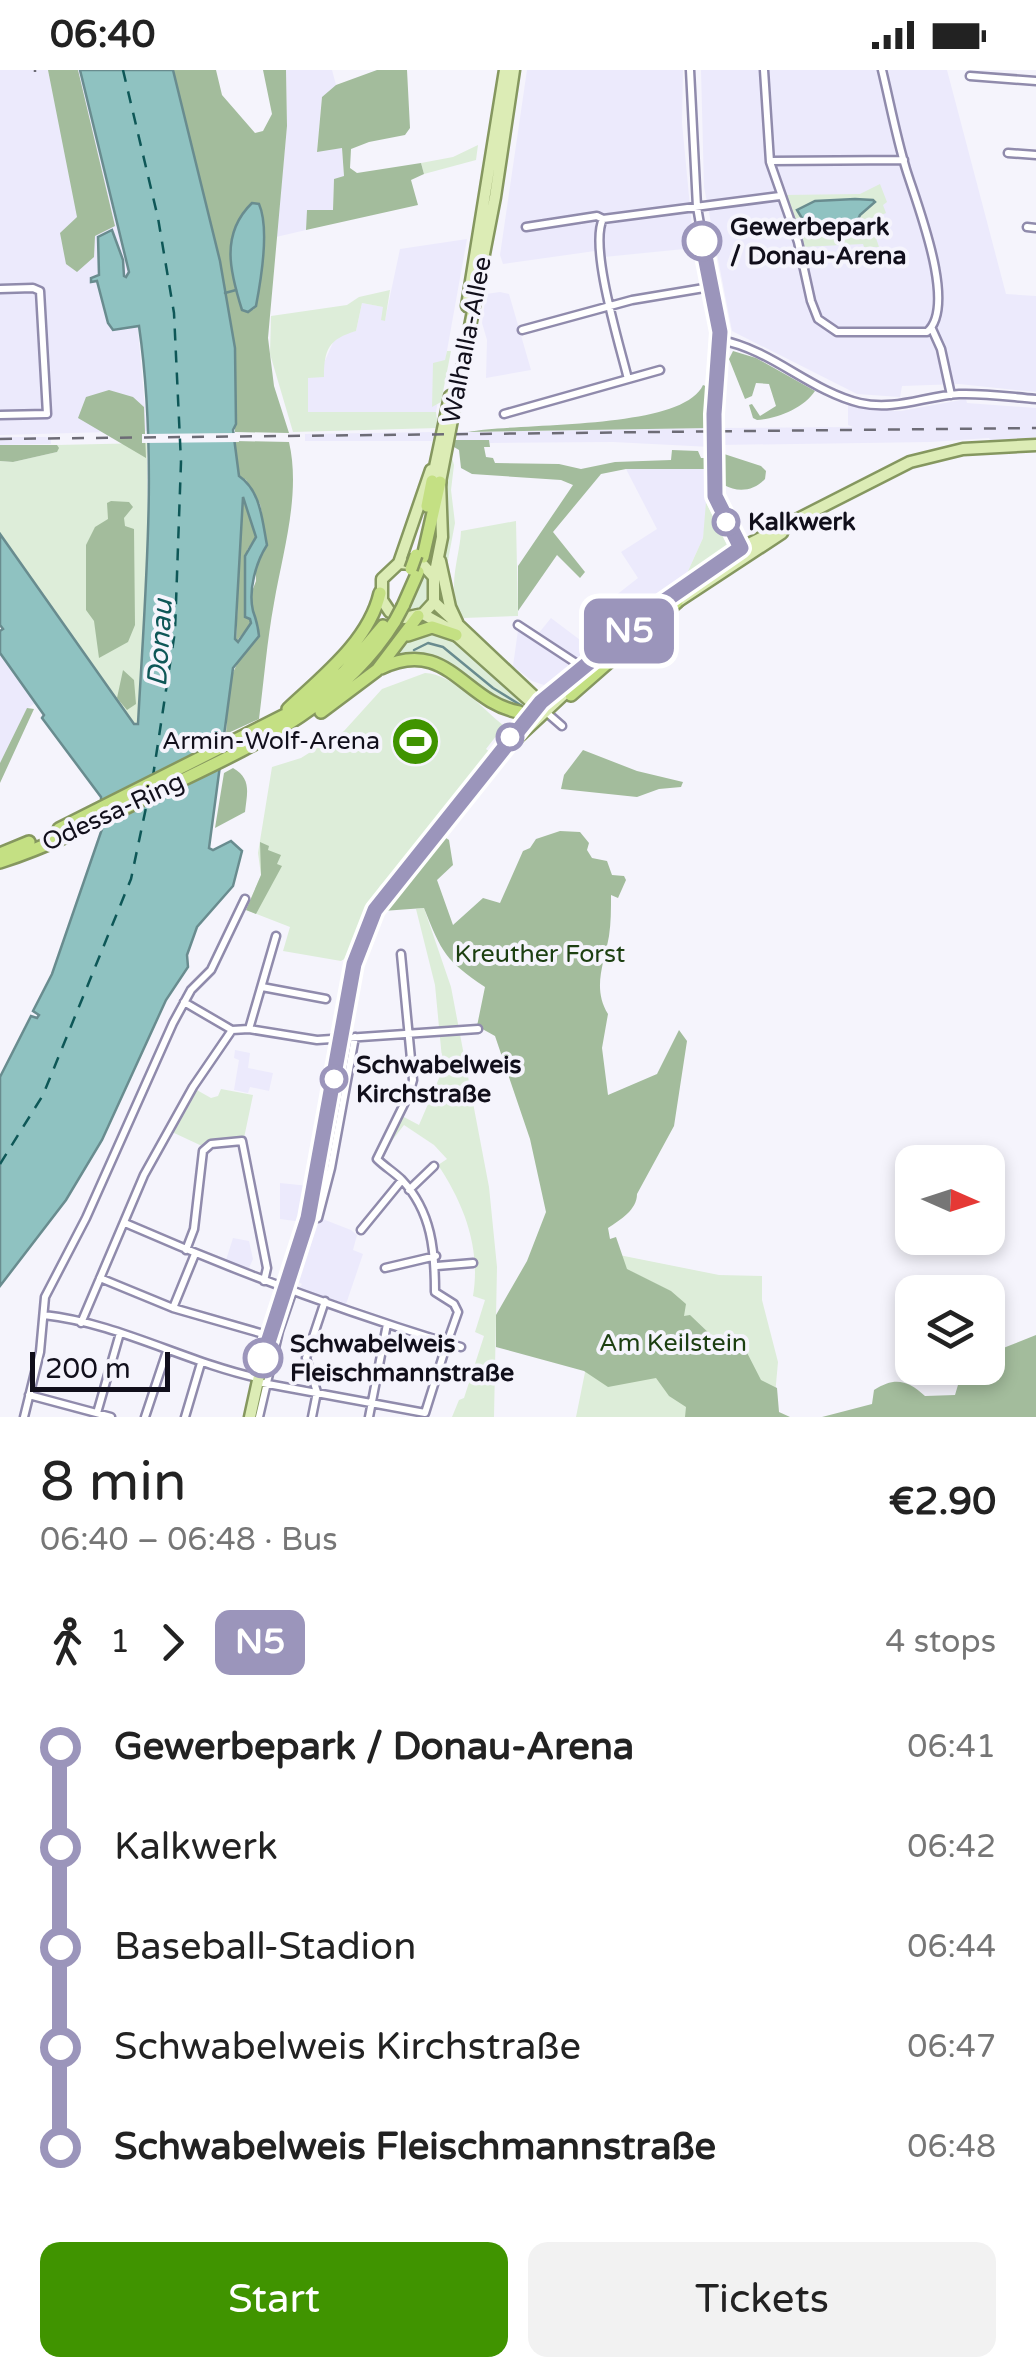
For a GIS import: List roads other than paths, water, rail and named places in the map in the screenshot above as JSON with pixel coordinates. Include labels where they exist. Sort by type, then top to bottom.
[{"type":"highway","name":"Walhalla-Allee","points":[[400,605],[410,568],[420,556],[436,481]]},
{"type":"highway","points":[[282,725],[350,647],[373,612],[380,593]]},
{"type":"highway","points":[[571,695],[677,602]]},
{"type":"highway","name":"Odessa-Ring","points":[[0,862],[114,813],[282,725],[344,672],[392,620],[400,605]]},
{"type":"highway","points":[[282,725],[333,705],[377,670],[421,615]]},
{"type":"highway","points":[[404,637],[432,627],[460,633]]},
{"type":"highway","points":[[377,670],[400,660],[432,661],[450,669],[490,702],[519,712]]},
{"type":"highway","name":"Odessa-Ring","points":[[0,854],[282,725]]},
{"type":"main road","name":"Walhalla-Allee","points":[[436,481],[484,211],[504,70]]},
{"type":"main road","name":"Walhalla-Allee","points":[[436,481],[495,197],[514,70]]},
{"type":"main road","points":[[250,1417],[261,1381],[268,1335],[288,1288],[308,1218],[354,964],[375,910],[498,753],[582,667],[743,552],[890,471],[936,454],[976,447],[1036,445]]},
{"type":"main road","points":[[410,568],[423,485],[438,456]]},
{"type":"main road","points":[[436,481],[443,516],[434,602],[460,633],[540,707]]},
{"type":"main road","points":[[439,555],[460,633]]},
{"type":"main road","points":[[434,578],[416,562],[410,568],[386,572],[380,593],[385,606],[396,616],[421,615],[460,633]]},
{"type":"main road","points":[[540,707],[701,580]]},
{"type":"main road","points":[[421,615],[434,602]]},
{"type":"street","points":[[690,70],[697,206],[720,340],[714,414],[715,496],[743,552]]},
{"type":"street","points":[[764,70],[770,161],[798,242],[813,310],[825,326],[842,332],[922,333],[932,329]]},
{"type":"street","points":[[882,70],[933,258],[937,310],[932,329],[952,395]]},
{"type":"street","points":[[970,76],[1036,81]]},
{"type":"street","points":[[1008,153],[1036,155]]},
{"type":"street","points":[[770,161],[904,160]]},
{"type":"street","points":[[526,227],[780,196]]},
{"type":"street","points":[[603,219],[599,226],[603,274],[628,379]]},
{"type":"street","points":[[522,330],[610,306],[711,287]]},
{"type":"street","points":[[0,288],[40,291],[47,414],[0,415]]},
{"type":"street","points":[[720,340],[748,348],[828,392],[858,402],[895,406],[952,395],[1036,399]]},
{"type":"street","points":[[504,414],[660,370]]},
{"type":"street","points":[[518,626],[582,667]]},
{"type":"street","points":[[540,707],[562,726]]},
{"type":"street","points":[[24,1417],[40,1352],[44,1298],[86,1218],[184,1002],[211,970],[245,900]]},
{"type":"street","points":[[249,1029],[276,936]]},
{"type":"street","points":[[44,1315],[120,1333],[261,1381],[424,1415],[458,1312],[454,1304],[436,1292],[436,1256],[426,1220],[402,1180],[377,1155],[412,1086],[413,1060],[401,954]]},
{"type":"street","points":[[262,986],[326,1000]]},
{"type":"street","points":[[184,1002],[232,1030],[317,1040],[478,1029]]},
{"type":"street","points":[[81,1322],[144,1175],[164,1145],[170,1125],[232,1030]]},
{"type":"street","points":[[318,1218],[355,1037]]},
{"type":"street","points":[[186,1250],[194,1229],[203,1150],[211,1144],[242,1141],[267,1268],[264,1281]]},
{"type":"street","points":[[409,1190],[434,1166]]},
{"type":"street","points":[[361,1230],[402,1180]]},
{"type":"street","points":[[125,1223],[264,1281],[461,1346]]},
{"type":"street","points":[[173,1308],[195,1254]]},
{"type":"street","points":[[385,1268],[436,1256]]},
{"type":"street","points":[[437,1266],[472,1263]]},
{"type":"street","points":[[100,1278],[173,1308],[268,1335]]},
{"type":"street","points":[[259,1417],[261,1381],[288,1288]]},
{"type":"street","points":[[312,1417],[317,1392],[306,1358],[325,1301]]},
{"type":"street","points":[[370,1417],[387,1324]]},
{"type":"street","points":[[97,1413],[120,1333]]},
{"type":"street","points":[[145,1417],[168,1351]]},
{"type":"street","points":[[185,1417],[201,1363]]},
{"type":"street","points":[[29,1396],[111,1417]]},
{"type":"water","name":"Donau","points":[[80,70],[173,70],[220,261],[235,348],[233,430],[239,476],[256,498],[267,545],[252,585],[259,636],[233,668],[209,848],[213,850],[231,841],[242,851],[233,886],[197,927],[187,955],[188,967],[166,1000],[102,1140],[66,1200],[0,1286],[0,1077],[31,1016],[39,1015],[33,1011],[52,974],[102,829],[101,797],[0,653],[0,534],[134,724],[138,724],[148,525],[145,375],[139,326],[113,330],[97,281],[91,282],[91,278],[99,275],[98,237],[112,230],[123,260],[124,276],[129,272]],"holes":[[[243,497],[256,537],[245,556],[245,617],[251,623],[238,642],[235,639]]]},
{"type":"water","points":[[815,201],[875,202],[856,224],[831,229],[809,230],[797,210]]},
{"type":"water","points":[[252,203],[259,204],[264,240],[256,306],[248,312],[242,310],[230,254],[235,227]]},
{"type":"waterway","points":[[225,293],[236,290]]},
{"type":"waterway","points":[[414,650],[428,643],[443,647],[522,706]]},
{"type":"railway","points":[[0,439],[1036,428]]},
{"type":"place","name":"Gewerbepark / Donau-Arena","points":[[702,241]]},
{"type":"place","name":"Kalkwerk","points":[[726,522]]},
{"type":"place","name":"Armin-Wolf-Arena","points":[[415,741]]},
{"type":"place","name":"Schwabelweis Kirchstraße","points":[[334,1079]]},
{"type":"place","name":"Schwabelweis Fleischmannstraße","points":[[263,1358]]},
{"type":"park label","name":"Kreuther Forst","points":[[540,954]]},
{"type":"park label","name":"Am Keilstein","points":[[673,1343]]}]
